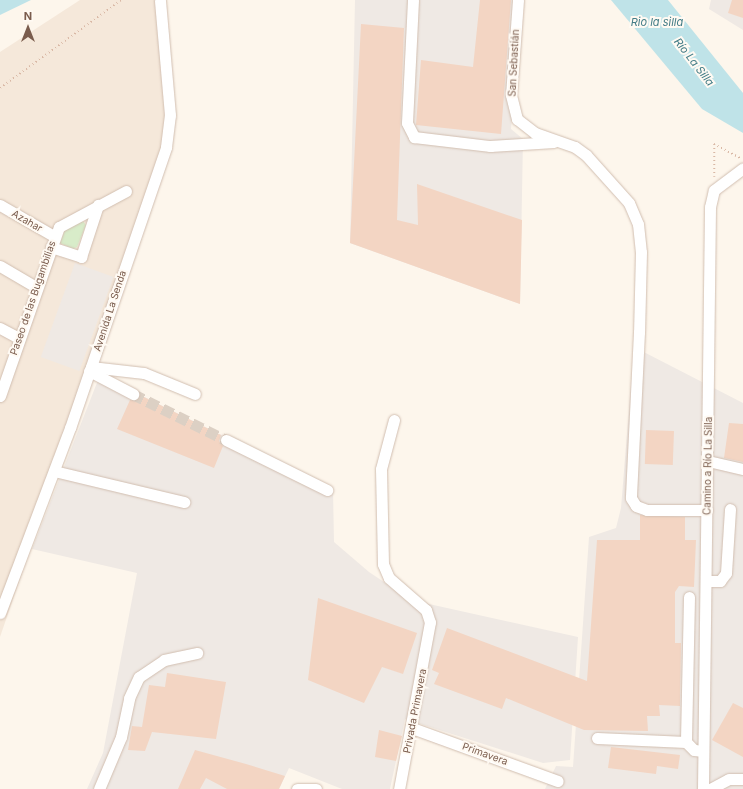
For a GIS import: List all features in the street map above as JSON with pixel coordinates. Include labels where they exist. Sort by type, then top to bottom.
[{"type":"street","name":"Avenida La Senda","points":[[0,613],[54,471],[90,370],[169,134],[160,0]]},
{"type":"street","points":[[413,0],[407,122],[414,137],[490,146],[556,142]]},
{"type":"street","name":"San Sebastián","points":[[518,0],[513,108],[517,119],[524,127],[586,155],[629,203],[640,238],[639,339],[631,498],[636,506],[647,510],[707,510]]},
{"type":"street","points":[[714,190],[743,168]]},
{"type":"street","name":"Camino a Río La Silla","points":[[703,789],[710,207],[714,190]]},
{"type":"street","name":"Paseo de las Bugambilias","points":[[1,391],[52,242],[67,220],[126,191]]},
{"type":"street","name":"Azahar","points":[[0,205],[52,242],[81,257],[98,205]]},
{"type":"street","points":[[0,266],[36,287]]},
{"type":"street","points":[[0,328],[19,338]]},
{"type":"street","points":[[90,370],[134,394]]},
{"type":"street","points":[[90,370],[144,373],[195,394]]},
{"type":"street","name":"Privada Primavera","points":[[394,420],[381,469],[383,564],[389,578],[426,610],[430,622],[430,634],[400,789]]},
{"type":"street","points":[[226,440],[327,490]]},
{"type":"street","points":[[708,461],[743,469]]},
{"type":"street","points":[[54,471],[184,502]]},
{"type":"street","points":[[706,581],[720,581],[726,573],[730,509]]},
{"type":"street","points":[[686,742],[689,597]]},
{"type":"street","points":[[99,789],[121,737],[129,698],[139,677],[164,660],[197,653]]},
{"type":"street","name":"Primavera","points":[[412,728],[558,781]]},
{"type":"street","points":[[597,738],[686,742],[694,750],[703,751]]},
{"type":"street","points":[[710,789],[729,779],[743,779]]},
{"type":"street","points":[[299,788],[316,789]]},
{"type":"path","points":[[0,88],[121,0]]},
{"type":"path","points":[[714,190],[714,144],[743,160]]},
{"type":"shaded area","points":[[80,0],[162,0],[170,57],[174,133],[0,637],[0,52]]},
{"type":"shaded area","points":[[355,0],[520,0],[511,129],[523,139],[520,304],[350,243]]},
{"type":"shaded area","points":[[711,0],[743,0],[743,30],[709,9]]},
{"type":"shaded area","points":[[75,263],[114,277],[79,371],[41,357]]},
{"type":"shaded area","points":[[634,347],[743,403],[743,789],[545,789],[556,766],[573,767],[589,537],[616,528],[621,508]]},
{"type":"shaded area","points":[[100,375],[333,490],[334,542],[369,572],[411,600],[578,637],[570,760],[543,763],[405,719],[390,789],[342,789],[289,768],[279,789],[87,789],[103,753],[137,573],[32,549]]},
{"type":"green space","points":[[82,220],[86,225],[77,247],[73,249],[60,243],[66,227]]},
{"type":"water","points":[[0,0],[31,0],[0,15]]},
{"type":"water","name":"Rio la silla","points":[[611,0],[668,0],[743,93],[743,133],[702,109]]},
{"type":"building","points":[[480,0],[511,0],[501,134],[416,125],[421,60],[473,67]]},
{"type":"building","points":[[732,0],[743,0],[743,18],[728,13]]},
{"type":"building","points":[[361,24],[404,28],[397,220],[418,225],[417,184],[522,220],[520,304],[350,243]]},
{"type":"building","points":[[140,395],[221,435],[219,441],[223,446],[214,468],[117,429],[130,400],[136,400]]},
{"type":"building","points":[[729,423],[743,424],[743,462],[724,458]]},
{"type":"building","points":[[646,430],[674,431],[673,465],[645,464]]},
{"type":"building","points":[[640,515],[685,517],[685,540],[696,540],[694,587],[679,586],[675,592],[675,643],[681,643],[680,706],[659,705],[660,716],[647,716],[648,731],[584,730],[506,698],[502,709],[434,684],[439,673],[432,670],[447,628],[587,681],[597,540],[640,540]]},
{"type":"building","points":[[318,598],[417,633],[403,674],[382,667],[364,703],[308,680]]},
{"type":"building","points":[[167,673],[226,682],[216,739],[152,732],[145,751],[128,750],[132,726],[142,727],[149,685],[165,687]]},
{"type":"building","points":[[733,703],[743,708],[743,757],[712,740]]},
{"type":"building","points":[[379,730],[402,736],[396,761],[375,757]]},
{"type":"building","points":[[611,747],[680,755],[678,769],[657,766],[656,774],[608,768]]},
{"type":"building","points":[[195,750],[285,776],[279,789],[227,789],[206,778],[200,789],[178,789]]},
{"type":"tunnel","points":[[133,394],[226,440]]},
{"type":"water label","name":"Río La Silla","points":[[694,62]]}]
